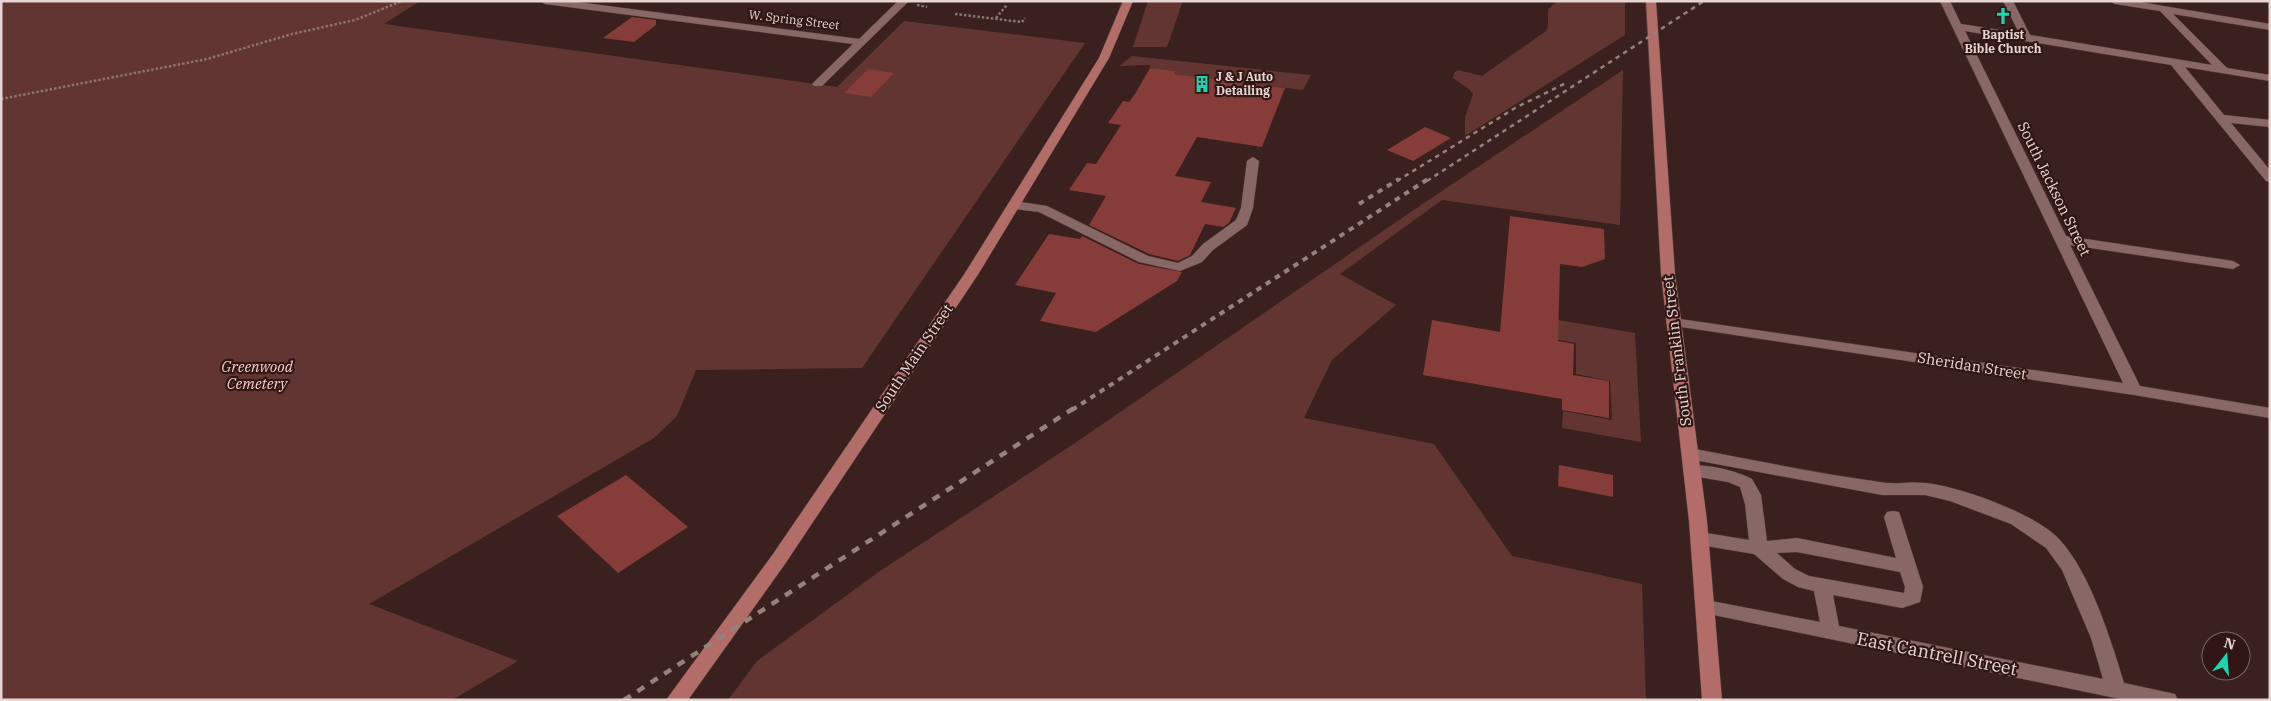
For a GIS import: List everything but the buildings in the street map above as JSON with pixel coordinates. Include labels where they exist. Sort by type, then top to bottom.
[{"type":"main road","name":"South Main Street","points":[[676,700],[778,559],[972,273],[1104,58],[1128,1]]},
{"type":"main road","name":"South Franklin Street","points":[[1651,1],[1668,274],[1700,539],[1712,700]]},
{"type":"street","name":"W. Spring Street","points":[[545,1],[862,42]]},
{"type":"street","points":[[818,84],[904,1]]},
{"type":"street","name":"South Jackson Street","points":[[1945,1],[2134,390]]},
{"type":"street","points":[[2008,1],[2026,37]]},
{"type":"street","points":[[2115,1],[2270,26]]},
{"type":"street","points":[[2163,9],[2192,41],[2224,71]]},
{"type":"street","points":[[1958,27],[2270,78]]},
{"type":"street","points":[[2176,64],[2220,118],[2264,165],[2270,178]]},
{"type":"street","points":[[2220,118],[2270,124]]},
{"type":"street","points":[[1014,205],[1042,209],[1144,259],[1180,267],[1197,259],[1208,247],[1242,222],[1247,208],[1253,161]]},
{"type":"street","points":[[2060,239],[2233,265]]},
{"type":"street","name":"Sheridan Street","points":[[1674,322],[2134,390],[2270,413]]},
{"type":"street","points":[[1691,463],[1746,483],[1752,493],[1759,548],[1789,574],[1806,582],[1902,601],[1912,597],[1914,587],[1893,518]]},
{"type":"street","points":[[1691,463],[1882,489],[1925,489],[1953,495],[2017,519],[2035,529],[2052,543],[2070,567],[2101,638],[2116,689]]},
{"type":"street","points":[[1700,539],[1759,548],[1797,545],[1908,567]]},
{"type":"street","points":[[1822,585],[1831,632]]},
{"type":"street","name":"East Cantrell Street","points":[[1706,607],[2168,700]]},
{"type":"path","points":[[1,99],[208,59],[292,34],[355,20],[402,1]]},
{"type":"path","points":[[917,5],[927,7]]},
{"type":"path","points":[[996,18],[1007,5]]},
{"type":"path","points":[[959,10],[955,14],[1022,22],[1025,18]]},
{"type":"path","points":[[964,15],[967,11]]},
{"type":"green space","name":"Greenwood Cemetery","points":[[1,1],[420,1],[384,24],[837,87],[904,21],[1085,43],[862,368],[696,370],[677,416],[654,438],[369,604],[518,661],[452,700],[1,700]]},
{"type":"green space","points":[[1148,1],[1183,1],[1167,47],[1133,47]]},
{"type":"green space","points":[[1558,1],[1625,1],[1625,35],[1465,136],[1465,117],[1473,94],[1453,78],[1454,73],[1458,70],[1482,76],[1546,31],[1548,26],[1548,9]]},
{"type":"green space","points":[[1132,56],[1311,75],[1303,90],[1174,74],[1175,71],[1150,68],[1150,65],[1119,66]]},
{"type":"green space","points":[[1623,70],[1620,225],[1442,200],[1340,274],[1396,305],[1332,360],[1304,418],[1434,444],[1512,556],[1642,584],[1646,700],[728,700],[757,661],[880,571],[1078,441],[1415,209]]},
{"type":"green space","points":[[1504,311],[1635,333],[1641,442],[1562,428],[1563,411],[1612,420],[1610,381],[1576,374],[1576,343],[1503,330]]},
{"type":"railway","points":[[1427,181],[1704,1]]},
{"type":"railway","points":[[1397,181],[1515,108],[1566,83]]},
{"type":"railway","points":[[1359,204],[1399,179]]},
{"type":"railway","points":[[1072,410],[1428,179]]},
{"type":"railway","points":[[624,700],[1074,408]]},
{"type":"place","name":"Baptist Bible Church","points":[[2003,16]]},
{"type":"place","name":"J & J Auto Detailing","points":[[1202,84]]}]
